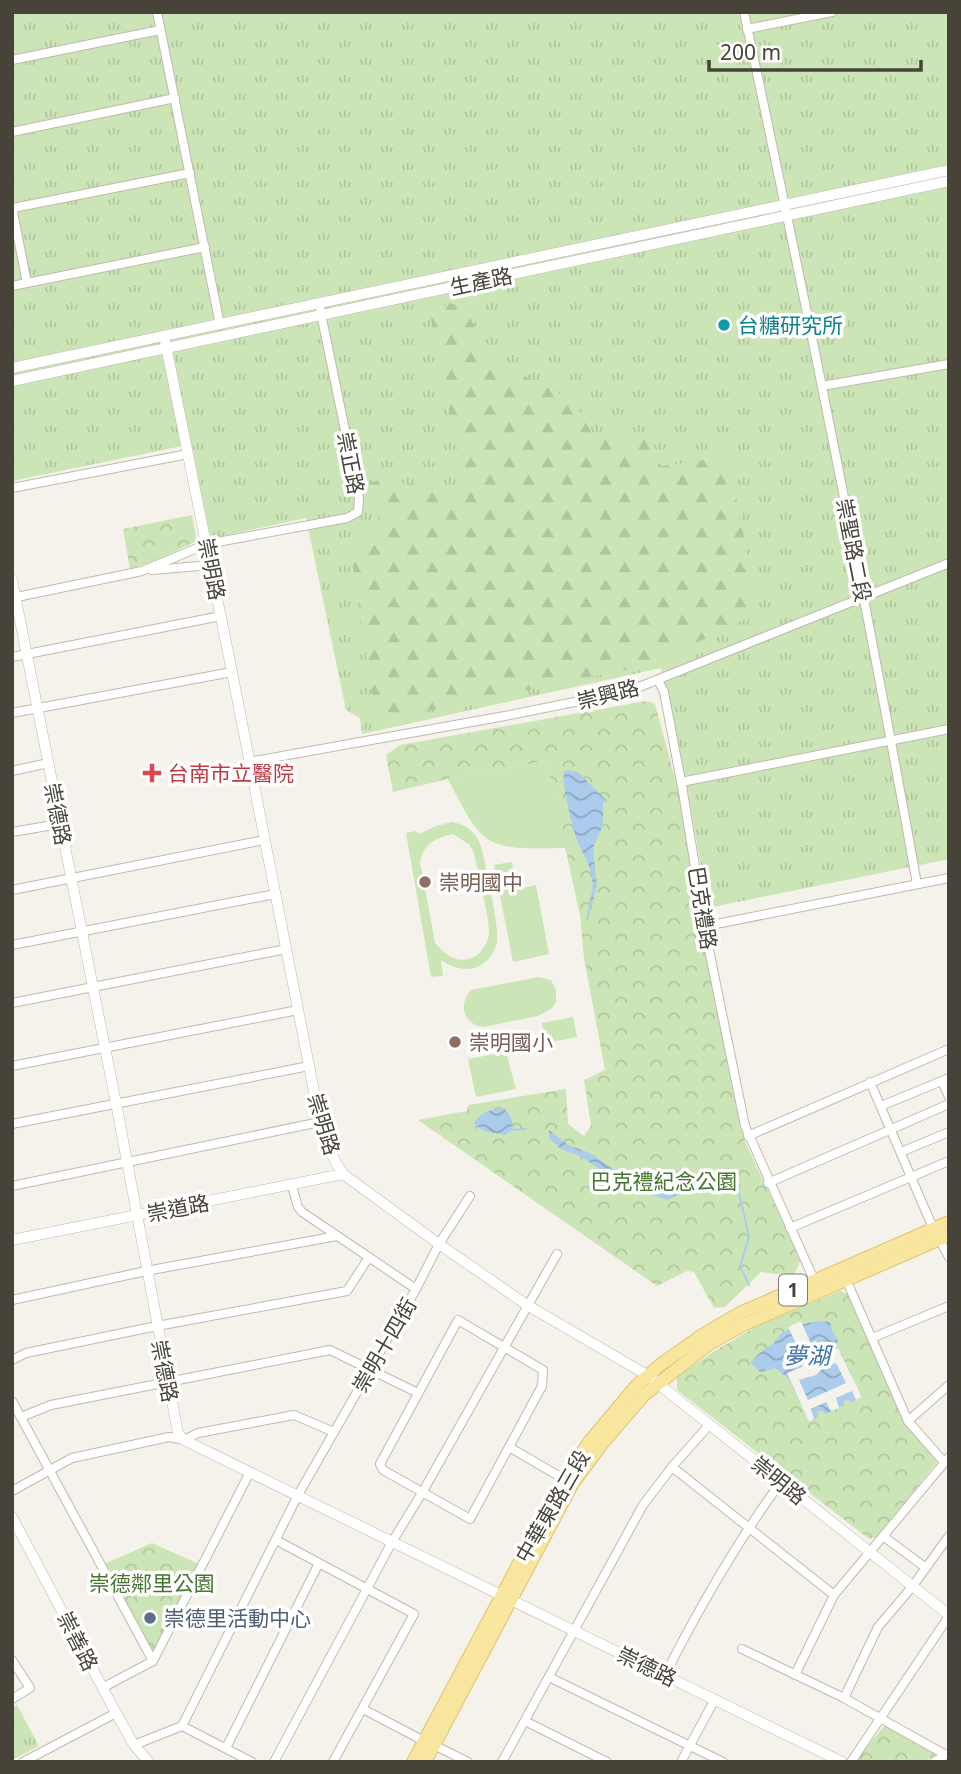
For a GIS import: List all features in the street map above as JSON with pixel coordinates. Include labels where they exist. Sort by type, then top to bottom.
[{"type":"main road","name":"中華東路三段","points":[[507,1599],[564,1479],[590,1441],[652,1380],[717,1325],[942,1236],[949,1222]]},
{"type":"main road","name":"中華東路三段","points":[[413,1762],[429,1743],[573,1483],[652,1380]]},
{"type":"main road","name":"中華東路三段","points":[[425,1762],[429,1743]]},
{"type":"street","points":[[157,12],[220,325]]},
{"type":"street","name":"崇聖路二段","points":[[744,12],[892,741],[917,884]]},
{"type":"street","points":[[747,29],[832,12]]},
{"type":"street","points":[[12,60],[160,30]]},
{"type":"street","points":[[12,132],[175,97]]},
{"type":"street","name":"生產路","points":[[12,368],[949,170]]},
{"type":"street","points":[[27,283],[12,208],[190,173]]},
{"type":"street","name":"生產路","points":[[12,381],[786,218],[949,181]]},
{"type":"street","points":[[12,286],[205,247]]},
{"type":"street","name":"崇正路","points":[[207,544],[347,518],[358,512],[359,498],[319,304]]},
{"type":"street","name":"崇明路","points":[[164,336],[320,1122],[329,1152],[343,1174],[439,1244],[527,1305],[652,1380],[949,1616]]},
{"type":"street","points":[[821,386],[949,364]]},
{"type":"street","points":[[12,488],[188,454]]},
{"type":"street","points":[[142,571],[207,544]]},
{"type":"street","name":"崇興路","points":[[250,762],[629,691],[949,563]]},
{"type":"street","points":[[14,598],[142,571],[211,565]]},
{"type":"street","name":"崇德路","points":[[12,580],[116,1103],[176,1427],[184,1440],[842,1762]]},
{"type":"street","points":[[12,657],[221,616]]},
{"type":"street","points":[[12,713],[233,673]]},
{"type":"street","name":"巴克禮路","points":[[658,680],[664,692],[706,926],[748,1136],[816,1286]]},
{"type":"street","points":[[681,782],[949,729]]},
{"type":"street","points":[[12,771],[48,763]]},
{"type":"street","points":[[12,832],[59,824]]},
{"type":"street","points":[[12,890],[264,840]]},
{"type":"street","points":[[706,926],[949,878]]},
{"type":"street","points":[[12,945],[275,894]]},
{"type":"street","points":[[12,1003],[286,948]]},
{"type":"street","points":[[12,1066],[298,1010]]},
{"type":"street","points":[[748,1136],[949,1049]]},
{"type":"street","points":[[12,1124],[309,1066]]},
{"type":"street","points":[[881,1106],[945,1079],[949,1097]]},
{"type":"street","points":[[870,1082],[911,1177],[942,1236],[949,1257]]},
{"type":"street","points":[[768,1183],[949,1104]]},
{"type":"street","points":[[12,1186],[320,1122]]},
{"type":"street","points":[[901,1152],[949,1132]]},
{"type":"street","points":[[790,1228],[949,1161]]},
{"type":"street","name":"崇道路","points":[[12,1240],[343,1174]]},
{"type":"street","points":[[292,1186],[300,1210],[416,1289]]},
{"type":"street","name":"崇明十四街","points":[[182,1726],[298,1495],[439,1244],[470,1196]]},
{"type":"street","points":[[942,1236],[940,1220],[949,1216]]},
{"type":"street","points":[[12,1300],[146,1271],[337,1236]]},
{"type":"street","points":[[274,1762],[392,1542],[557,1254]]},
{"type":"street","points":[[12,1360],[26,1353],[157,1326],[347,1291],[369,1257]]},
{"type":"street","points":[[795,1675],[834,1595],[946,1459],[908,1421],[844,1274]]},
{"type":"street","points":[[872,1338],[949,1306]]},
{"type":"street","points":[[458,1320],[504,1346],[543,1370],[542,1386],[470,1519],[383,1470],[380,1464],[458,1320]]},
{"type":"street","points":[[21,1416],[51,1405],[167,1380],[330,1350],[418,1393]]},
{"type":"street","points":[[908,1421],[949,1385]]},
{"type":"street","points":[[12,1401],[153,1661]]},
{"type":"street","points":[[12,1491],[72,1458],[169,1437],[184,1440],[198,1433],[294,1415],[334,1432]]},
{"type":"street","points":[[502,1762],[572,1630],[643,1505],[710,1424]]},
{"type":"street","points":[[509,1447],[564,1479]]},
{"type":"street","points":[[672,1467],[834,1595]]},
{"type":"street","points":[[102,1688],[153,1661],[250,1472]]},
{"type":"street","points":[[665,1675],[692,1623],[749,1528],[781,1482]]},
{"type":"street","name":"崇善路","points":[[12,1517],[16,1534],[102,1688],[134,1745],[149,1762]]},
{"type":"street","points":[[885,1534],[887,1539],[926,1568]]},
{"type":"street","points":[[844,1698],[878,1627],[912,1587],[949,1535]]},
{"type":"street","points":[[276,1540],[414,1614],[333,1762]]},
{"type":"street","points":[[226,1748],[318,1563]]},
{"type":"street","points":[[851,1762],[949,1616]]},
{"type":"street","points":[[742,1649],[844,1698],[947,1754]]},
{"type":"street","points":[[12,1660],[30,1688],[12,1699]]},
{"type":"street","points":[[549,1677],[723,1762]]},
{"type":"street","points":[[681,1762],[715,1699]]},
{"type":"street","points":[[363,1709],[468,1762]]},
{"type":"street","points":[[23,1762],[116,1713]]},
{"type":"street","points":[[525,1721],[607,1762]]},
{"type":"street","points":[[134,1745],[182,1726],[252,1762]]},
{"type":"street","points":[[934,1762],[947,1754]]},
{"type":"green space","points":[[12,12],[949,12],[949,859],[708,908],[688,792],[661,668],[362,734],[360,718],[346,710],[306,518],[209,539],[192,444],[12,481]]},
{"type":"green space","points":[[462,302],[492,360],[573,400],[591,432],[651,436],[661,466],[728,457],[759,612],[653,664],[376,722],[350,548],[364,546],[381,530],[370,482],[384,480],[465,492],[429,309]]},
{"type":"green space","points":[[192,515],[195,542],[130,569],[123,529]]},
{"type":"green space","name":"巴克禮紀念公園","points":[[646,701],[655,704],[679,793],[702,929],[745,1142],[801,1260],[793,1276],[761,1272],[725,1307],[714,1308],[694,1272],[687,1271],[657,1286],[418,1120],[467,1111],[468,1105],[566,1089],[568,1124],[584,1136],[591,1126],[584,1080],[605,1070],[584,958],[580,915],[546,761],[393,792],[386,755],[400,745]]},
{"type":"green space","points":[[546,761],[566,848],[519,848],[491,841],[480,833],[448,779]]},
{"type":"green space","points":[[452,822],[467,828],[477,838],[492,896],[497,942],[490,957],[481,965],[463,969],[441,960],[443,976],[431,977],[406,833],[416,831],[419,834]],"holes":[[[453,834],[470,845],[474,853],[489,935],[479,954],[463,960],[445,953],[435,943],[420,861],[428,846],[441,837]]]},
{"type":"green space","points":[[512,862],[517,889],[536,885],[549,954],[513,962],[494,865]]},
{"type":"green space","points":[[539,977],[551,980],[556,990],[556,1002],[552,1008],[538,1016],[483,1027],[467,1018],[464,1007],[471,990]]},
{"type":"green space","points":[[573,1017],[577,1037],[546,1043],[542,1023]]},
{"type":"green space","points":[[506,1052],[516,1089],[476,1097],[468,1059]]},
{"type":"green space","points":[[840,1291],[850,1295],[908,1425],[937,1462],[877,1537],[869,1539],[677,1390],[677,1377],[716,1350],[759,1325]]},
{"type":"green space","name":"崇德鄰里公園","points":[[152,1543],[201,1565],[153,1658],[102,1565]]},
{"type":"green space","points":[[17,1705],[39,1746],[12,1760],[12,1708]]},
{"type":"green space","points":[[886,1724],[936,1755],[923,1762],[854,1762]]},
{"type":"water","points":[[564,772],[578,772],[607,801],[603,803],[603,825],[593,848],[597,886],[587,922],[592,878],[568,807]]},
{"type":"water","points":[[504,1108],[513,1126],[505,1135],[484,1131],[474,1124],[482,1114]]},
{"type":"water","points":[[549,1130],[568,1145],[590,1153],[623,1176],[641,1184],[646,1181],[654,1188],[675,1189],[729,1168],[741,1186],[736,1191],[709,1182],[667,1200],[620,1182],[580,1156],[561,1149],[549,1138]]},
{"type":"water","name":"夢湖","points":[[817,1321],[830,1322],[838,1340],[836,1347],[862,1397],[850,1403],[849,1400],[844,1400],[844,1405],[825,1414],[818,1411],[818,1417],[809,1422],[789,1379],[775,1368],[760,1372],[751,1363],[780,1334],[799,1325]]},
{"type":"pier","points":[[801,1321],[815,1353],[822,1357],[838,1348],[862,1397],[856,1400],[852,1391],[836,1398],[839,1408],[831,1411],[826,1402],[811,1409],[814,1419],[809,1422],[787,1373],[802,1367],[803,1358],[788,1327]],"holes":[[[836,1363],[846,1383],[808,1400],[799,1380],[816,1375],[823,1368]]]},
{"type":"waterway","points":[[511,1130],[526,1129]]},
{"type":"waterway","points":[[738,1189],[749,1237],[740,1266],[749,1285]]},
{"type":"place","name":"台糖研究所","points":[[724,325]]},
{"type":"place","name":"台南市立醫院","points":[[152,773]]},
{"type":"place","name":"崇明國中","points":[[425,882]]},
{"type":"place","name":"崇明國小","points":[[455,1042]]},
{"type":"place","name":"崇德里活動中心","points":[[150,1618]]}]
